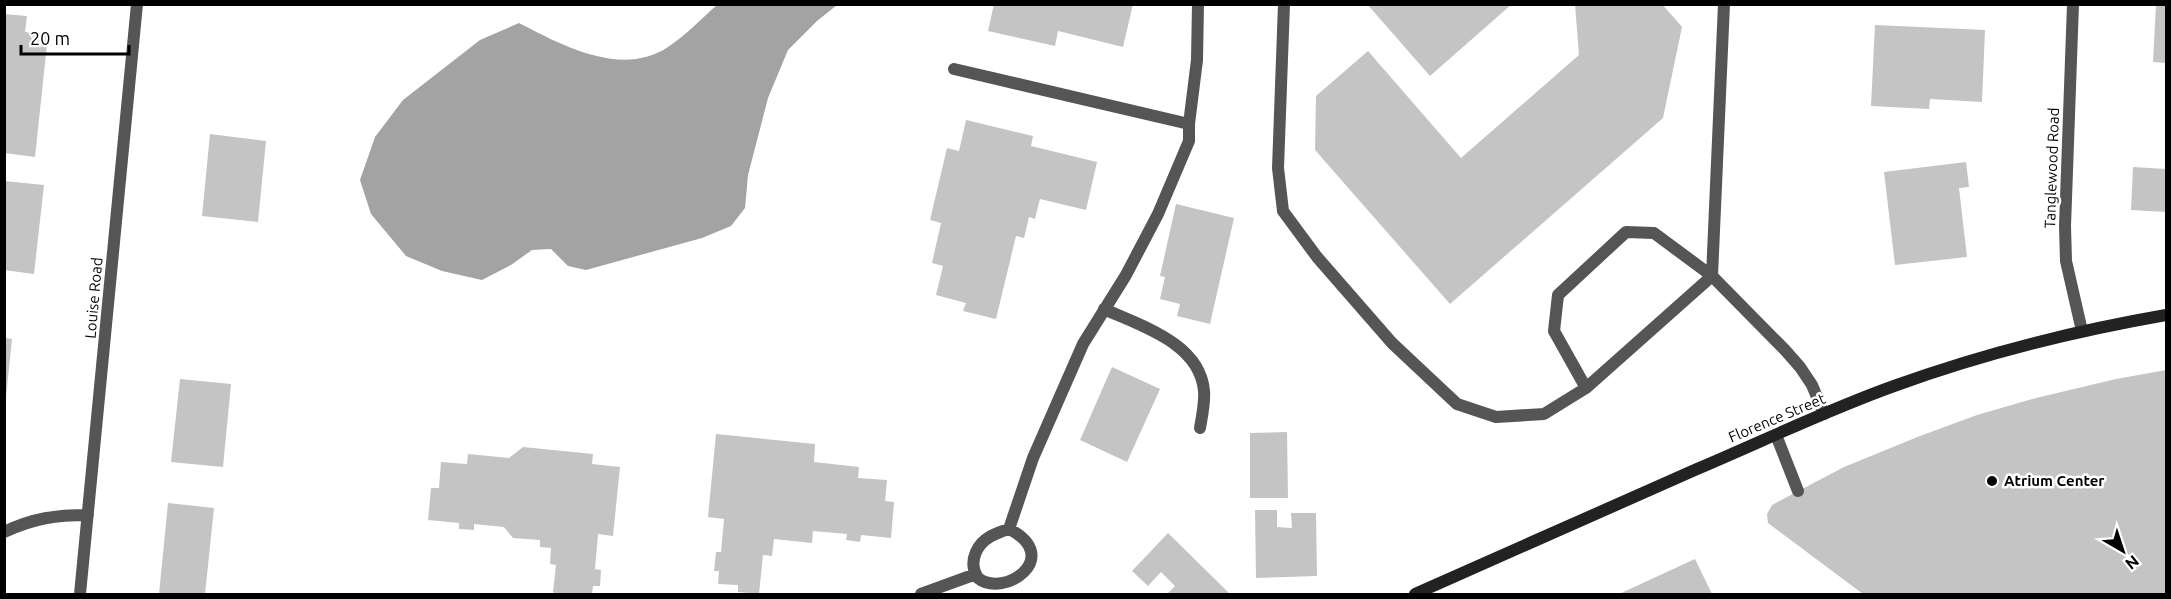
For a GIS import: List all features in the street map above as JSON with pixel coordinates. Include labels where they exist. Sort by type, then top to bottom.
[{"type":"street","name":"Louise Road","points":[[80,594],[137,4]]},
{"type":"street","points":[[1009,529],[1033,458],[1083,344],[1126,275],[1158,214],[1189,141],[1197,60],[1198,4]]},
{"type":"street","points":[[1284,4],[1278,168],[1283,211],[1311,250],[1392,343],[1457,404],[1496,417],[1544,414],[1586,388],[1712,276],[1724,4]]},
{"type":"street","name":"Tanglewood Road","points":[[2073,4],[2065,226],[2066,261],[2082,332]]},
{"type":"street","points":[[954,69],[1189,124]]},
{"type":"street","points":[[1586,388],[1554,331],[1558,295],[1626,232],[1654,233],[1712,276],[1785,350],[1807,376],[1824,414]]},
{"type":"street","points":[[1104,309],[1162,335],[1181,349],[1193,362],[1201,375],[1204,392],[1200,428]]},
{"type":"street","name":"Florence Street","points":[[1415,594],[1824,414],[1893,386],[2018,346],[2166,315]]},
{"type":"street","points":[[1776,435],[1798,491]]},
{"type":"street","points":[[4,532],[26,522],[59,515],[88,515]]},
{"type":"street","points":[[1009,529],[1021,535],[1029,546],[1032,560],[1028,574],[1017,591],[992,589],[982,583],[972,563],[977,549],[986,539],[1009,529]]},
{"type":"street","points":[[921,594],[976,574]]},
{"type":"shaded area","points":[[717,5],[837,5],[788,50],[768,98],[748,175],[745,208],[731,226],[702,238],[586,270],[568,266],[551,249],[532,250],[511,265],[482,280],[442,271],[406,256],[371,214],[360,180],[375,137],[403,100],[480,40],[519,23],[592,55],[612,59],[631,59],[650,56],[668,47]]},
{"type":"building","points":[[994,4],[1133,4],[1123,47],[1058,31],[1055,46],[988,31]]},
{"type":"building","points":[[1367,4],[1512,4],[1430,76]]},
{"type":"building","points":[[1575,4],[1662,4],[1682,27],[1663,118],[1450,304],[1315,150],[1316,96],[1368,51],[1461,158],[1579,55]]},
{"type":"building","points":[[2156,4],[2166,4],[2166,63],[2153,62]]},
{"type":"building","points":[[4,14],[27,16],[25,32],[48,35],[35,157],[4,153]]},
{"type":"building","points":[[1875,25],[1985,30],[1982,102],[1930,99],[1929,109],[1871,106]]},
{"type":"building","points":[[966,120],[1033,136],[1031,146],[1097,162],[1086,210],[1040,199],[1035,219],[1029,217],[1024,238],[1016,236],[996,319],[963,311],[966,303],[936,295],[943,266],[932,263],[941,223],[930,220],[947,148],[959,151]]},
{"type":"building","points":[[210,134],[266,141],[258,222],[202,216]]},
{"type":"building","points":[[1966,162],[1969,187],[1959,188],[1967,257],[1895,265],[1884,172]]},
{"type":"building","points":[[2133,167],[2166,169],[2166,212],[2131,210]]},
{"type":"building","points":[[4,181],[44,185],[34,274],[4,270]]},
{"type":"building","points":[[1176,204],[1234,218],[1210,324],[1177,316],[1180,304],[1160,299],[1165,277],[1160,276]]},
{"type":"building","points":[[4,338],[12,339],[6,397],[4,397]]},
{"type":"building","points":[[1112,367],[1160,389],[1127,462],[1080,440]]},
{"type":"building","name":"Atrium Center","points":[[2166,370],[2166,594],[1863,594],[1768,523],[1767,514],[1772,505],[1844,467],[1920,436],[1977,415],[2036,398]]},
{"type":"building","points":[[180,379],[231,384],[223,467],[171,462]]},
{"type":"building","points":[[1287,432],[1288,498],[1250,498],[1250,433]]},
{"type":"building","points":[[716,434],[815,444],[814,462],[859,467],[858,478],[887,480],[885,501],[894,502],[891,538],[861,535],[860,542],[846,540],[847,534],[813,531],[812,543],[774,539],[772,556],[763,555],[759,594],[738,592],[738,585],[718,584],[719,571],[714,571],[716,552],[721,552],[724,519],[708,517]]},
{"type":"building","points":[[523,447],[593,454],[592,464],[620,467],[613,536],[598,534],[595,569],[601,570],[600,586],[593,586],[592,594],[555,594],[553,592],[556,565],[550,564],[551,548],[540,547],[540,540],[513,538],[504,527],[474,524],[474,530],[459,529],[459,523],[428,520],[431,488],[439,488],[441,462],[467,464],[468,454],[509,458]]},
{"type":"building","points":[[168,503],[214,508],[205,594],[159,594]]},
{"type":"building","points":[[1255,510],[1277,510],[1277,527],[1292,528],[1291,513],[1316,513],[1317,576],[1256,578]]},
{"type":"building","points":[[1168,533],[1230,594],[1167,594],[1175,586],[1161,572],[1148,586],[1132,571]]},
{"type":"building","points":[[1695,559],[1712,594],[1619,594]]},
{"type":"place","name":"Atrium Center","points":[[1992,481]]}]
